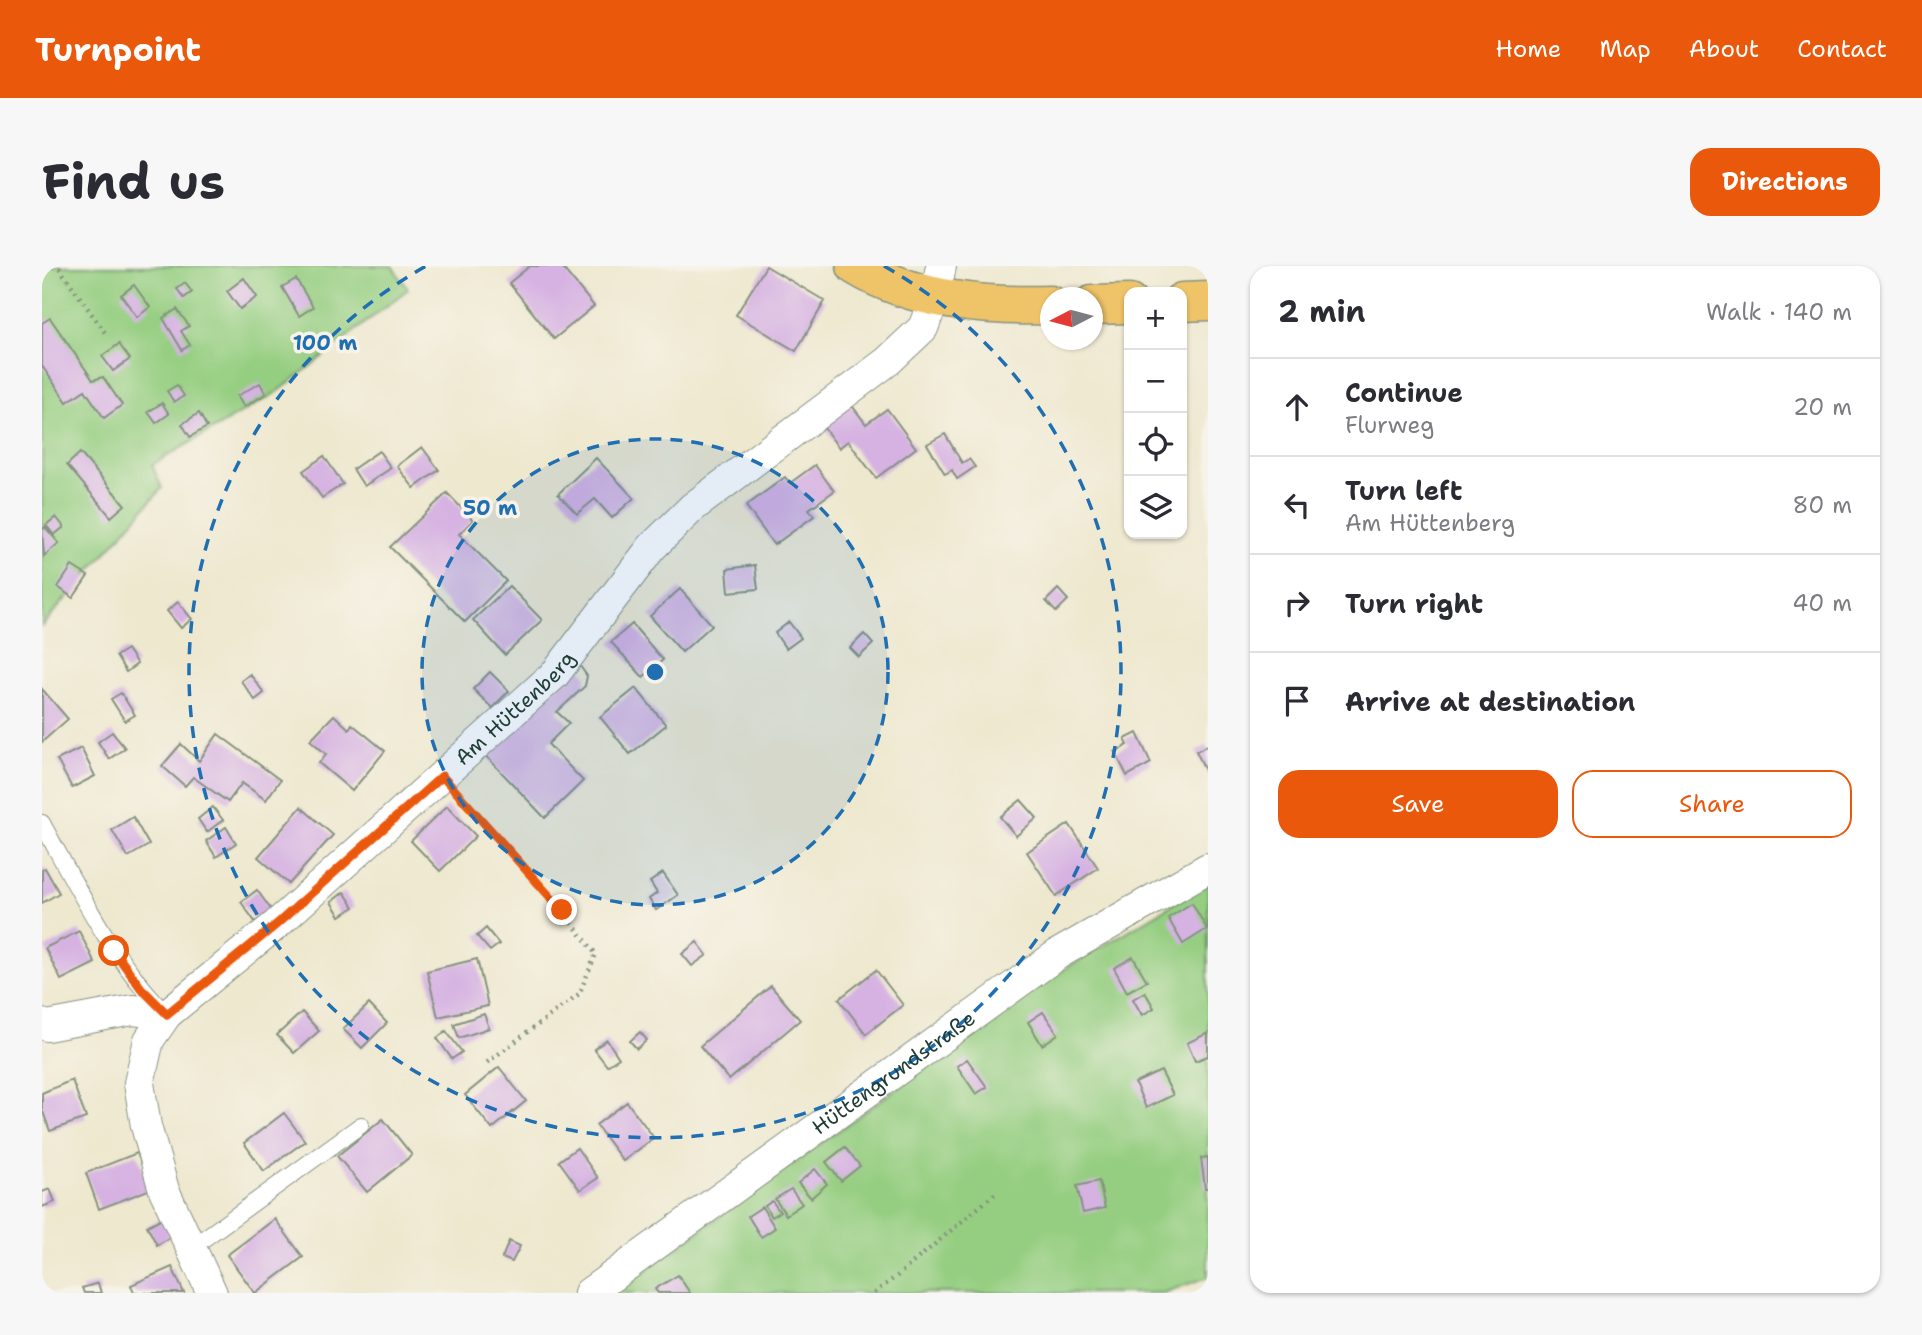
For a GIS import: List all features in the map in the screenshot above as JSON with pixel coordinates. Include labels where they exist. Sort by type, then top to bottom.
[{"type":"main road","points":[[856,266],[901,288],[938,282],[978,303],[1040,305]]},
{"type":"main road","points":[[1187,302],[1208,301]]},
{"type":"main road","points":[[1103,305],[1124,304]]},
{"type":"street","name":"Am Hüttenberg","points":[[212,1293],[164,1190],[146,1126],[139,1083],[149,1040],[167,1014],[277,924],[555,674],[652,547],[693,507],[888,361],[923,328],[938,282]]},
{"type":"street","name":"Hüttengrundstraße","points":[[589,1293],[1058,954],[1208,868]]},
{"type":"street","points":[[42,1024],[47,1026],[133,1010],[167,1014]]},
{"type":"lane","points":[[42,822],[114,951],[141,988],[167,1014]]},
{"type":"lane","points":[[191,1248],[361,1125]]},
{"type":"path","points":[[52,266],[62,268],[106,334]]},
{"type":"path","points":[[442,776],[562,910],[596,954],[579,994],[485,1064]]},
{"type":"path","points":[[874,1293],[997,1192]]},
{"type":"green space","points":[[42,266],[392,266],[408,289],[279,391],[152,465],[162,488],[42,626]]},
{"type":"green space","points":[[1208,883],[1208,1277],[1163,1293],[614,1293],[1048,979]]},
{"type":"building","points":[[530,266],[561,266],[594,306],[554,339],[509,283]]},
{"type":"building","points":[[766,266],[825,301],[796,351],[736,315]]},
{"type":"building","points":[[244,278],[257,297],[240,309],[227,291]]},
{"type":"building","points":[[296,279],[313,307],[299,316],[282,287]]},
{"type":"building","points":[[185,283],[192,292],[184,298],[177,289]]},
{"type":"building","points":[[134,285],[150,307],[137,317],[121,295]]},
{"type":"building","points":[[177,309],[189,326],[181,331],[190,345],[182,350],[163,318]]},
{"type":"building","points":[[50,318],[93,380],[103,377],[122,405],[104,418],[85,390],[67,402],[42,366],[42,323]]},
{"type":"building","points":[[119,344],[130,359],[113,371],[102,356]]},
{"type":"building","points":[[260,383],[266,394],[244,407],[237,396]]},
{"type":"building","points":[[177,385],[184,396],[174,402],[167,391]]},
{"type":"building","points":[[162,403],[169,414],[156,423],[148,412]]},
{"type":"building","points":[[850,403],[866,424],[887,409],[916,448],[876,478],[848,441],[839,448],[821,424]]},
{"type":"building","points":[[199,413],[207,427],[190,437],[182,424]]},
{"type":"building","points":[[945,434],[962,463],[969,459],[975,467],[957,479],[952,470],[945,474],[927,444]]},
{"type":"building","points":[[422,447],[439,470],[414,488],[397,466]]},
{"type":"building","points":[[379,451],[391,468],[364,486],[353,469]]},
{"type":"building","points":[[80,453],[125,505],[111,517],[67,465]]},
{"type":"building","points":[[324,456],[343,484],[322,498],[303,471]]},
{"type":"building","points":[[596,458],[634,498],[612,518],[595,499],[577,514],[558,494]]},
{"type":"building","points":[[815,465],[834,491],[809,509],[814,516],[774,545],[746,506],[785,477],[790,483]]},
{"type":"building","points":[[447,493],[473,520],[459,534],[506,581],[465,622],[390,547]]},
{"type":"building","points":[[56,517],[64,527],[54,535],[46,525]]},
{"type":"building","points":[[45,527],[59,543],[44,556],[42,530]]},
{"type":"building","points":[[755,565],[758,589],[729,592],[727,569]]},
{"type":"building","points":[[72,566],[88,576],[73,598],[58,587]]},
{"type":"building","points":[[509,586],[542,620],[505,655],[473,620]]},
{"type":"building","points":[[680,589],[712,625],[682,652],[650,616]]},
{"type":"building","points":[[1058,589],[1068,600],[1056,612],[1046,601]]},
{"type":"building","points":[[178,602],[192,619],[181,628],[167,611]]},
{"type":"building","points":[[789,622],[801,638],[786,649],[775,633]]},
{"type":"building","points":[[632,624],[663,660],[643,677],[611,642]]},
{"type":"building","points":[[864,634],[873,644],[859,657],[850,648]]},
{"type":"building","points":[[127,649],[137,664],[126,672],[116,656]]},
{"type":"building","points":[[580,666],[587,676],[585,686],[557,712],[569,723],[548,744],[583,781],[545,818],[485,755]]},
{"type":"building","points":[[490,672],[509,691],[492,708],[473,689]]},
{"type":"building","points":[[250,674],[264,693],[255,700],[241,681]]},
{"type":"building","points":[[636,688],[666,725],[630,754],[600,717]]},
{"type":"building","points":[[42,689],[68,719],[42,742]]},
{"type":"building","points":[[121,693],[135,715],[125,721],[111,699]]},
{"type":"building","points":[[334,715],[349,729],[352,724],[385,751],[352,791],[319,763],[326,754],[310,740]]},
{"type":"building","points":[[112,732],[125,748],[109,759],[98,742]]},
{"type":"building","points":[[1137,733],[1151,763],[1127,776],[1115,752],[1128,745],[1125,739]]},
{"type":"building","points":[[218,734],[280,780],[266,800],[242,783],[228,802],[193,777],[185,786],[162,766],[181,744],[199,761]]},
{"type":"building","points":[[1208,745],[1208,776],[1196,751]]},
{"type":"building","points":[[81,748],[95,776],[72,788],[57,760]]},
{"type":"building","points":[[1021,800],[1037,818],[1016,836],[1000,817]]},
{"type":"building","points":[[447,806],[476,836],[440,871],[411,841]]},
{"type":"building","points":[[213,807],[223,820],[207,832],[198,819]]},
{"type":"building","points":[[301,807],[333,835],[289,884],[258,857]]},
{"type":"building","points":[[133,817],[149,845],[128,857],[112,830]]},
{"type":"building","points":[[1069,824],[1098,868],[1056,896],[1027,852]]},
{"type":"building","points":[[226,827],[236,843],[216,857],[206,841]]},
{"type":"building","points":[[45,868],[59,893],[42,903],[42,870]]},
{"type":"building","points":[[663,873],[678,895],[656,910],[649,899],[657,893],[650,882]]},
{"type":"building","points":[[257,890],[272,911],[256,923],[241,902]]},
{"type":"building","points":[[344,892],[354,907],[340,916],[331,902]]},
{"type":"building","points":[[1192,903],[1207,929],[1183,944],[1168,918]]},
{"type":"building","points":[[486,928],[499,944],[490,951],[477,936]]},
{"type":"building","points":[[79,931],[95,963],[61,980],[45,948]]},
{"type":"building","points":[[697,942],[707,955],[692,966],[682,954]]},
{"type":"building","points":[[1133,957],[1147,981],[1127,992],[1114,968]]},
{"type":"building","points":[[477,959],[488,1006],[438,1017],[427,971]]},
{"type":"building","points":[[876,970],[903,1005],[866,1034],[839,999]]},
{"type":"building","points":[[771,986],[800,1020],[729,1080],[700,1046]]},
{"type":"building","points":[[1145,992],[1154,1008],[1142,1015],[1133,999]]},
{"type":"building","points":[[369,1004],[387,1023],[362,1048],[343,1029]]},
{"type":"building","points":[[302,1012],[319,1031],[294,1053],[277,1035]]},
{"type":"building","points":[[1043,1012],[1058,1034],[1042,1045],[1028,1022]]},
{"type":"building","points":[[484,1014],[489,1028],[459,1038],[454,1024]]},
{"type":"building","points":[[446,1031],[462,1052],[452,1059],[437,1038]]},
{"type":"building","points":[[640,1032],[647,1040],[637,1049],[630,1041]]},
{"type":"building","points":[[1208,1033],[1208,1056],[1195,1061],[1187,1043]]},
{"type":"building","points":[[607,1040],[619,1058],[607,1066],[594,1049]]},
{"type":"building","points":[[967,1059],[987,1087],[976,1094],[957,1066]]},
{"type":"building","points":[[499,1067],[526,1101],[492,1129],[465,1095]]},
{"type":"building","points":[[1161,1071],[1173,1095],[1146,1108],[1135,1083]]},
{"type":"building","points":[[72,1080],[86,1118],[50,1131],[42,1109],[42,1093]]},
{"type":"building","points":[[627,1102],[654,1138],[623,1161],[596,1125]]},
{"type":"building","points":[[284,1113],[305,1141],[264,1171],[244,1143]]},
{"type":"building","points":[[383,1119],[412,1155],[367,1192],[337,1156]]},
{"type":"building","points":[[845,1147],[860,1166],[841,1181],[826,1162]]},
{"type":"building","points":[[577,1148],[598,1178],[580,1190],[559,1161]]},
{"type":"building","points":[[137,1153],[151,1189],[99,1209],[86,1173]]},
{"type":"building","points":[[1208,1157],[1208,1188],[1205,1188],[1201,1158]]},
{"type":"building","points":[[815,1169],[827,1184],[811,1198],[798,1183]]},
{"type":"building","points":[[1099,1181],[1105,1208],[1083,1213],[1077,1186]]},
{"type":"building","points":[[50,1189],[55,1202],[42,1207],[42,1192]]},
{"type":"building","points":[[791,1189],[802,1204],[786,1215],[775,1199]]},
{"type":"building","points":[[772,1201],[780,1212],[772,1217],[765,1206]]},
{"type":"building","points":[[762,1207],[775,1228],[761,1237],[748,1216]]},
{"type":"building","points":[[162,1218],[172,1236],[157,1245],[147,1226]]},
{"type":"building","points":[[275,1219],[303,1257],[255,1293],[227,1255]]},
{"type":"building","points":[[509,1241],[520,1246],[512,1262],[502,1258]]},
{"type":"building","points":[[172,1267],[184,1293],[134,1293],[131,1285]]},
{"type":"building","points":[[678,1275],[690,1293],[658,1293],[655,1289]]},
{"type":"building","points":[[98,1283],[101,1293],[84,1293],[82,1288]]},
{"type":"route","points":[[114,951],[141,988],[167,1014],[277,924],[442,776],[562,910]]}]
